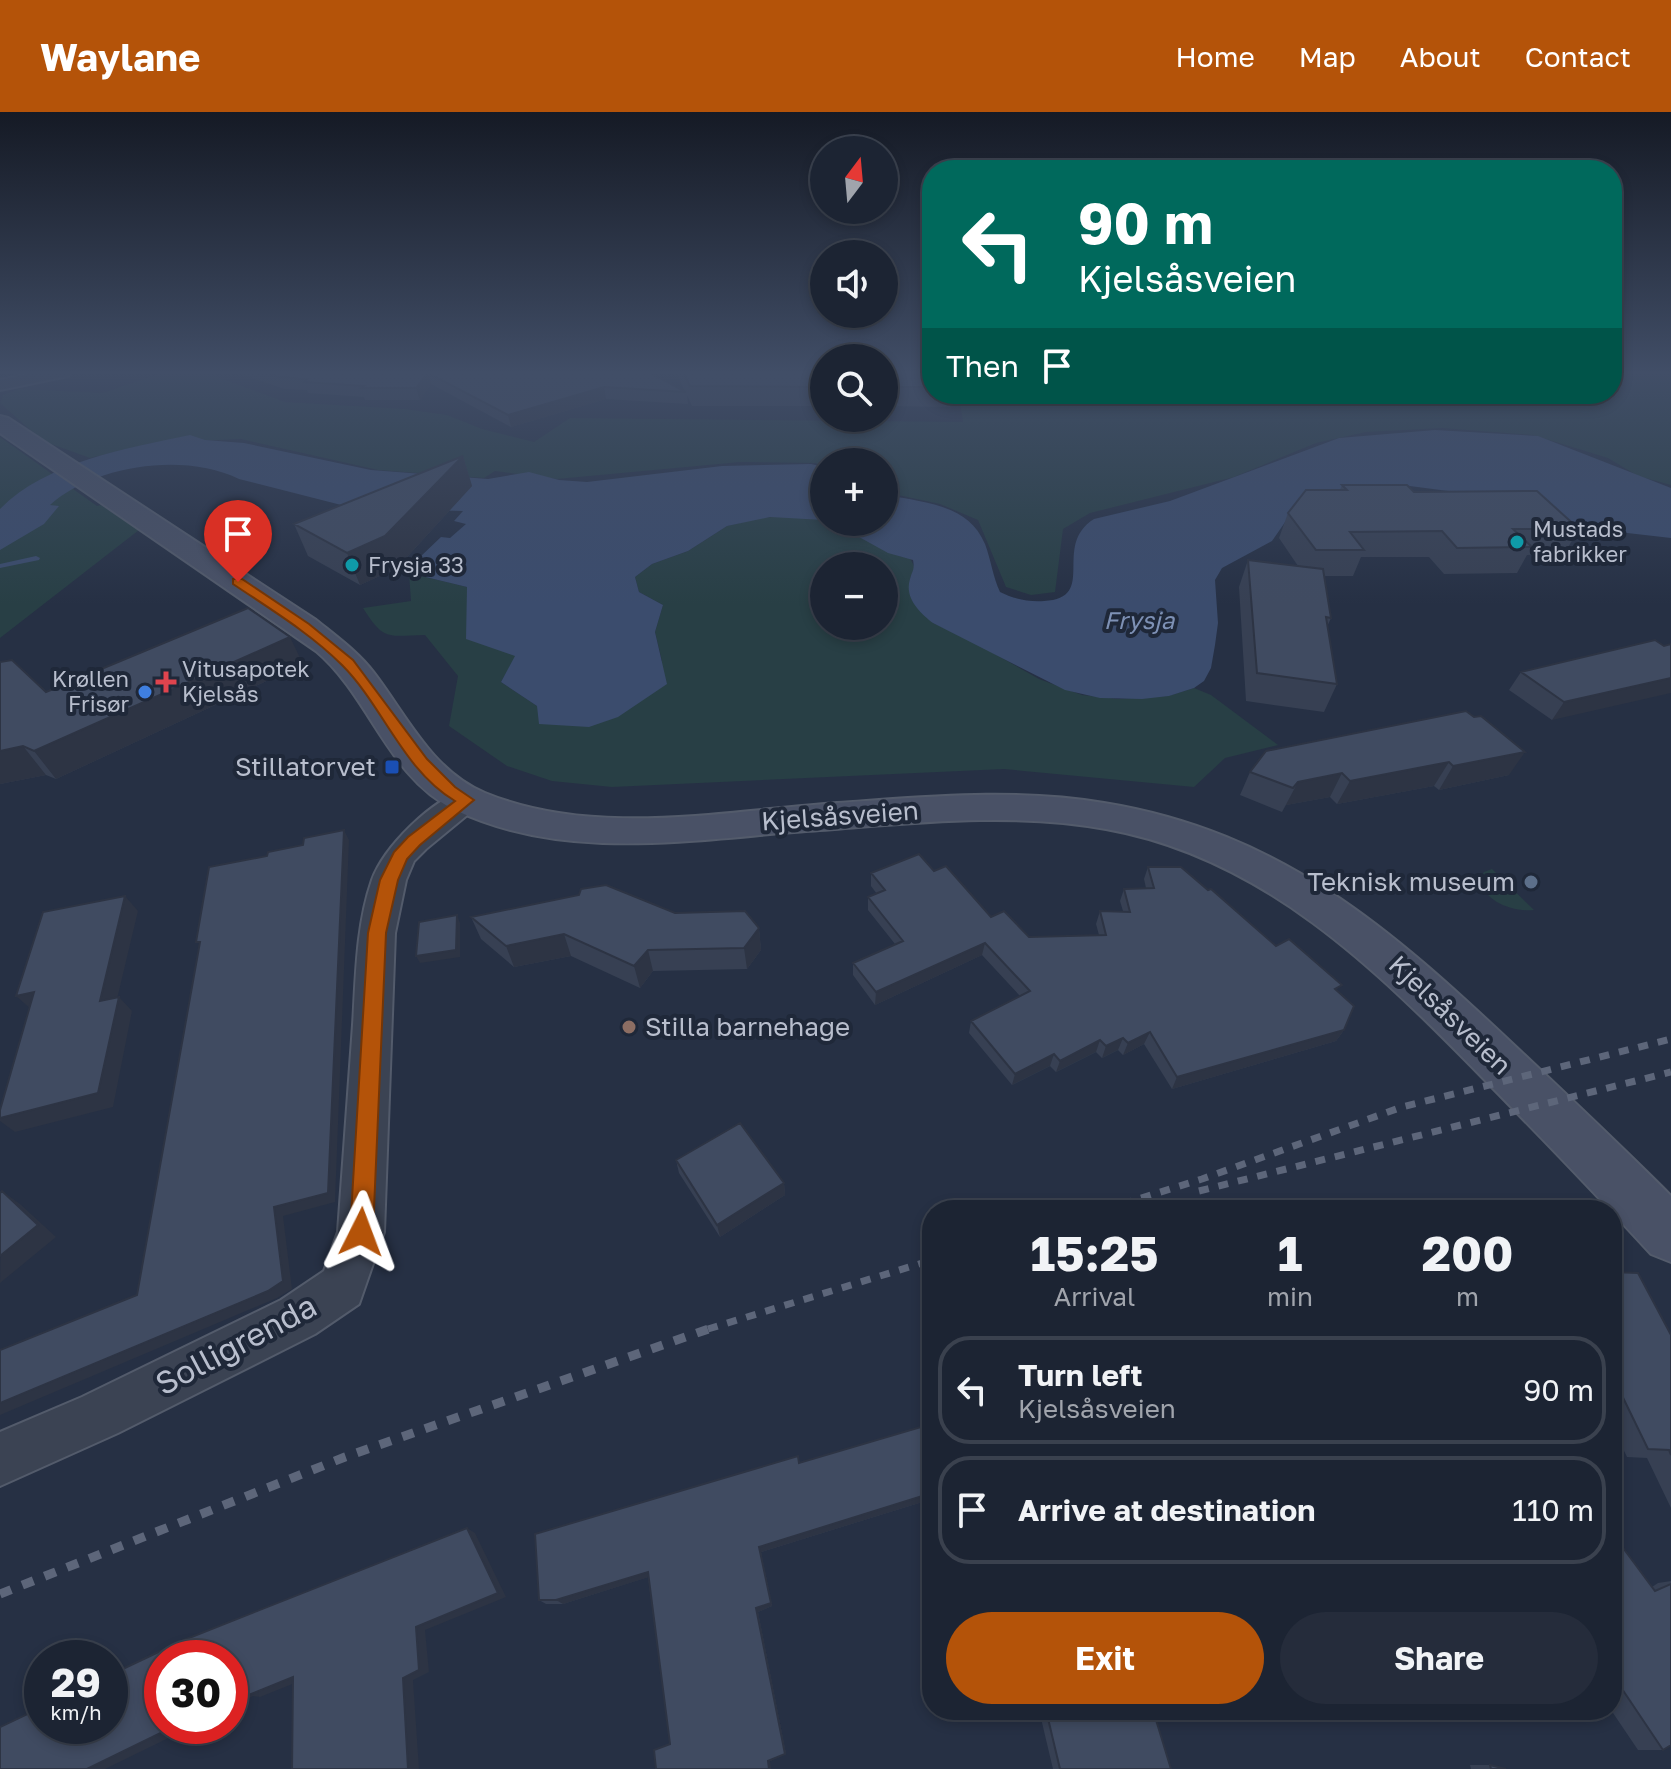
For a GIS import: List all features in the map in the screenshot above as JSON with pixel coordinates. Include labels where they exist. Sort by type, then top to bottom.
[{"type":"main road","name":"Kjelsåsveien","points":[[40,449],[328,644],[348,663],[421,763],[450,791],[466,800],[531,821],[610,829],[992,809],[1050,810],[1106,816],[1194,837],[1271,871],[1359,931],[1443,1006],[1671,1235]]},
{"type":"street","name":"Solligrenda","points":[[0,1459],[100,1415],[298,1317],[342,1287],[361,1232],[377,933],[389,880],[400,856],[414,841],[466,800]]},
{"type":"green space","points":[[0,449],[17,449],[97,506],[101,505],[139,530],[0,638]]},
{"type":"green space","points":[[66,449],[126,449],[90,458]]},
{"type":"green space","points":[[287,449],[810,449],[810,463],[740,462],[557,479],[495,471],[484,478],[378,470]]},
{"type":"green space","points":[[898,449],[1301,449],[1234,477],[1090,513],[1063,529],[1055,592],[1031,595],[1006,587],[978,520],[940,504],[898,495]]},
{"type":"green space","points":[[1580,449],[1671,449],[1671,485],[1638,476],[1608,458]]},
{"type":"green space","points":[[760,518],[810,518],[810,536],[862,536],[889,552],[810,552],[810,640],[898,640],[898,555],[910,558],[915,568],[910,578],[933,623],[963,636],[1039,679],[1082,695],[1118,699],[1168,696],[1194,688],[1211,695],[1278,745],[1225,758],[1194,787],[1004,769],[612,787],[552,781],[507,766],[449,726],[458,676],[425,635],[388,634],[376,626],[363,608],[411,601],[409,573],[467,587],[516,656],[501,682],[537,706],[662,661],[655,632],[663,605],[639,592],[635,577],[652,564],[688,551],[727,526]]},
{"type":"green space","points":[[1492,869],[1534,910],[1508,907],[1493,899],[1482,886],[1480,878]]},
{"type":"water","points":[[124,449],[274,449],[371,470],[488,479],[529,472],[559,480],[587,482],[722,466],[810,464],[810,519],[770,517],[727,526],[688,551],[652,564],[635,577],[639,592],[663,605],[655,632],[667,684],[618,717],[589,727],[539,724],[537,706],[501,682],[515,656],[466,639],[467,587],[409,573],[419,558],[441,537],[450,538],[466,524],[454,521],[463,511],[353,508],[193,466],[141,467],[91,480],[69,491],[50,505],[59,506],[44,524],[0,550],[0,509],[40,479],[89,459]]},
{"type":"water","name":"Frysja","points":[[1309,449],[1572,449],[1671,488],[1671,538],[1575,527],[1456,492],[1402,485],[1290,515],[1272,541],[1222,568],[1215,580],[1218,623],[1211,668],[1204,681],[1194,688],[1169,696],[1142,699],[1100,698],[1065,690],[933,623],[911,599],[909,586],[913,560],[898,556],[898,552],[886,552],[857,536],[898,536],[898,497],[942,507],[967,520],[977,530],[985,544],[1000,592],[1021,600],[1044,601],[1060,598],[1069,591],[1073,581],[1076,543],[1082,530],[1094,519],[1170,501]]},
{"type":"building","points":[[463,456],[385,536],[347,553],[294,524]]},
{"type":"building","points":[[1342,485],[1407,485],[1414,492],[1537,491],[1579,529],[1513,529],[1532,547],[1457,548],[1442,531],[1350,532],[1364,550],[1316,550],[1288,513],[1306,490],[1347,490]]},
{"type":"building","points":[[1248,560],[1323,569],[1331,618],[1326,617],[1337,684],[1257,673]]},
{"type":"building","points":[[248,608],[290,637],[34,751],[23,746],[0,751],[0,662],[12,660],[46,692]]},
{"type":"building","points":[[1655,640],[1664,646],[1671,644],[1671,678],[1564,702],[1521,672]]},
{"type":"building","points":[[1466,711],[1474,717],[1481,716],[1525,752],[1453,766],[1449,762],[1350,781],[1342,773],[1298,782],[1293,788],[1250,772],[1266,751]]},
{"type":"building","points":[[344,830],[328,1193],[274,1207],[283,1281],[268,1291],[0,1403],[0,1350],[137,1295],[200,942],[196,942],[209,867],[267,856],[268,852],[303,845],[304,838]]},
{"type":"building","points":[[919,854],[934,871],[946,866],[991,917],[1004,911],[1029,937],[1106,935],[1100,911],[1130,912],[1124,889],[1154,888],[1148,867],[1181,867],[1276,946],[1289,939],[1342,985],[1335,989],[1354,1006],[1344,1030],[1177,1077],[1150,1032],[1128,1043],[1123,1038],[1106,1046],[1100,1040],[1060,1061],[1054,1054],[1015,1074],[971,1021],[1030,991],[985,943],[876,992],[853,963],[903,941],[868,897],[885,890],[871,873]]},
{"type":"building","points":[[606,885],[675,913],[745,911],[759,928],[744,948],[648,950],[634,966],[564,934],[506,946],[471,917],[579,895],[581,889]]},
{"type":"building","points":[[125,896],[100,1001],[119,997],[98,1093],[0,1118],[34,992],[16,996],[43,912]]},
{"type":"building","points":[[457,915],[456,950],[416,956],[419,922]]},
{"type":"building","points":[[740,1123],[784,1183],[717,1225],[676,1160]]},
{"type":"building","points":[[2,1191],[38,1225],[0,1256],[0,1193]]},
{"type":"building","points":[[1622,1272],[1638,1273],[1671,1335],[1671,1455],[1669,1450],[1648,1449],[1622,1396]]},
{"type":"building","points":[[922,1427],[922,1496],[759,1547],[771,1603],[756,1608],[785,1754],[768,1761],[769,1769],[656,1769],[654,1750],[670,1744],[648,1572],[556,1600],[539,1600],[535,1534],[798,1456],[799,1463]]},
{"type":"building","points":[[467,1528],[498,1593],[416,1627],[419,1670],[403,1678],[408,1769],[292,1769],[293,1677],[248,1695],[248,1640],[184,1640]]},
{"type":"building","points":[[1622,1546],[1655,1591],[1671,1584],[1671,1745],[1663,1750],[1622,1689]]},
{"type":"building","points":[[144,1659],[144,1741],[87,1769],[0,1769],[0,1727],[24,1716],[24,1744],[128,1744],[128,1666]]},
{"type":"building","points":[[1048,1720],[1156,1720],[1171,1769],[1060,1769]]},
{"type":"waterway","points":[[0,566],[36,558]]},
{"type":"railway","points":[[1135,1200],[1402,1107],[1671,1039]]},
{"type":"railway","points":[[1199,1191],[1671,1072]]},
{"type":"railway","points":[[711,1328],[922,1263]]},
{"type":"railway","points":[[0,1594],[345,1457],[711,1328]]},
{"type":"place","name":"Mustads fabrikker","points":[[1517,542]]},
{"type":"place","name":"Frysja 33","points":[[352,565]]},
{"type":"place","name":"Vitusapotek Kjelsås","points":[[166,682]]},
{"type":"place","name":"Krøllen Frisør","points":[[145,692]]},
{"type":"place","name":"Stillatorvet","points":[[392,767]]},
{"type":"place","name":"Teknisk museum","points":[[1531,882]]},
{"type":"place","name":"Stilla barnehage","points":[[629,1027]]},
{"type":"route","points":[[238,582],[305,627],[348,663],[421,763],[450,791],[466,800],[414,841],[400,856],[389,880],[377,933],[361,1232]]}]
